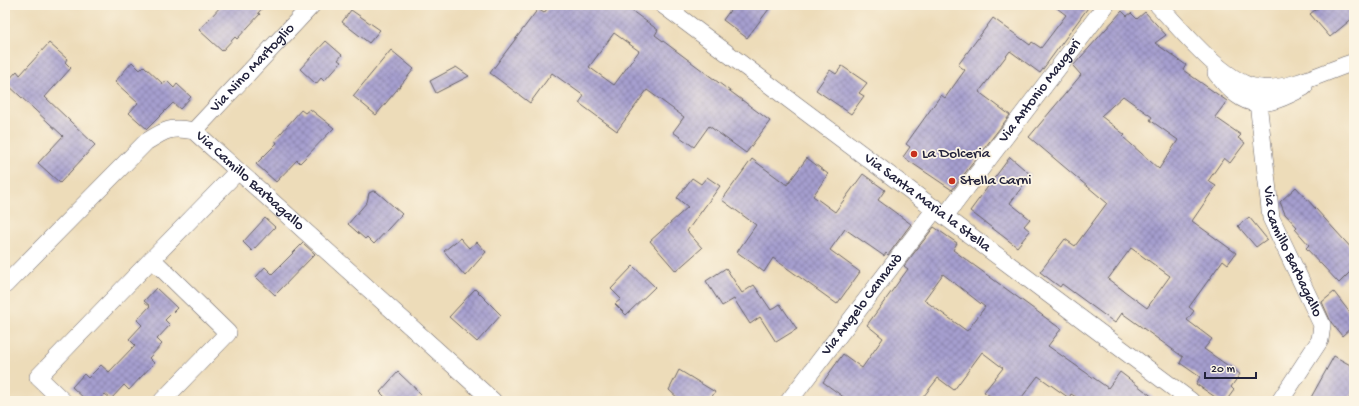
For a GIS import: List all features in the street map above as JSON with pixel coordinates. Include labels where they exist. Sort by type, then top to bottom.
[{"type":"street","name":"Via Nino Martoglio","points":[[194,131],[312,5]]},
{"type":"street","name":"Via Santa Maria la Stella","points":[[663,5],[1191,401]]},
{"type":"street","name":"Via Antonio Maugeri","points":[[941,212],[1106,5]]},
{"type":"street","points":[[1158,5],[1193,42],[1226,87],[1237,96],[1259,96],[1277,101],[1350,63]]},
{"type":"street","name":"Via Camillo Barbagallo","points":[[1259,96],[1271,218],[1322,325],[1320,340],[1280,401]]},
{"type":"street","name":"Via Camillo Barbagallo","points":[[5,285],[146,142],[164,130],[181,128],[194,131],[493,401]]},
{"type":"street","points":[[63,401],[38,377],[238,171]]},
{"type":"street","name":"Via Angelo Cannavò","points":[[789,401],[941,212]]},
{"type":"street","points":[[152,259],[228,333],[162,401]]},
{"type":"building","points":[[222,5],[265,5],[258,13],[260,14],[237,39],[235,37],[222,51],[199,30]]},
{"type":"building","points":[[550,5],[624,5],[658,30],[655,35],[770,121],[746,153],[709,126],[694,147],[673,132],[684,117],[647,90],[617,131],[579,103],[584,96],[552,73],[530,103],[490,73],[538,9],[544,13]],"holes":[[[614,33],[639,51],[614,85],[589,67]]]},
{"type":"building","points":[[734,5],[772,5],[747,38],[723,20]]},
{"type":"building","points":[[1053,5],[1090,5],[1040,73],[1010,51],[979,92],[1010,115],[952,190],[903,157],[910,147],[906,144],[941,95],[945,98],[965,70],[958,65],[993,18],[1030,45],[1032,42],[1041,48],[1066,15]]},
{"type":"building","points":[[1321,5],[1354,5],[1354,17],[1330,37],[1310,14]]},
{"type":"building","points":[[351,10],[380,30],[369,43],[342,22]]},
{"type":"building","points":[[1122,11],[1127,16],[1131,13],[1137,19],[1145,12],[1166,35],[1155,43],[1186,65],[1183,70],[1227,101],[1215,117],[1241,135],[1238,138],[1245,143],[1230,163],[1224,158],[1208,181],[1216,186],[1192,221],[1236,253],[1228,264],[1223,260],[1189,307],[1194,311],[1187,320],[1212,339],[1204,349],[1240,374],[1231,387],[1234,390],[1226,401],[1221,401],[1196,384],[1200,377],[1180,363],[1183,357],[1122,313],[1115,323],[1062,284],[1060,287],[1040,272],[1065,239],[1075,246],[1107,203],[1029,137],[1081,75],[1073,66]],"holes":[[[1123,96],[1152,117],[1150,120],[1178,140],[1159,169],[1123,137],[1125,135],[1101,116]],[[1131,248],[1170,276],[1147,308],[1108,279]]]},
{"type":"building","points":[[326,41],[342,55],[338,60],[341,62],[324,81],[321,78],[316,84],[300,69]]},
{"type":"building","points":[[49,43],[67,59],[65,62],[71,68],[45,97],[95,145],[60,183],[38,163],[63,136],[6,83],[17,71],[20,75]]},
{"type":"building","points":[[391,50],[414,69],[376,115],[353,96]]},
{"type":"building","points":[[132,62],[140,70],[144,66],[163,84],[167,81],[174,88],[177,84],[191,97],[180,109],[173,103],[147,129],[129,113],[138,103],[115,82]]},
{"type":"building","points":[[842,66],[867,83],[859,93],[864,96],[851,114],[816,90],[830,70],[836,74]]},
{"type":"building","points":[[456,67],[469,76],[436,93],[430,81]]},
{"type":"building","points":[[310,109],[334,128],[300,163],[297,160],[276,182],[256,164],[277,143],[275,140],[301,110],[305,113]]},
{"type":"building","points":[[1010,157],[1031,175],[1010,203],[1030,219],[1024,226],[1030,231],[1017,247],[970,211]]},
{"type":"building","points":[[807,158],[828,174],[813,196],[835,212],[863,174],[885,190],[878,200],[911,224],[888,255],[886,253],[884,256],[845,229],[830,250],[860,272],[837,304],[773,258],[764,272],[737,252],[756,225],[722,200],[752,159],[787,185]]},
{"type":"building","points":[[707,177],[720,186],[687,231],[702,248],[676,271],[650,241],[688,207],[677,198],[692,178],[701,184]]},
{"type":"building","points":[[1296,187],[1354,251],[1354,268],[1339,283],[1306,248],[1309,245],[1295,229],[1297,227],[1285,214],[1280,202]]},
{"type":"building","points":[[373,191],[377,192],[402,214],[374,244],[367,237],[365,239],[348,224],[367,202],[369,193]]},
{"type":"building","points":[[1249,217],[1267,239],[1256,247],[1238,226]]},
{"type":"building","points":[[265,218],[275,227],[252,251],[243,242]]},
{"type":"building","points":[[934,227],[957,243],[953,250],[1061,329],[1048,346],[1108,388],[1120,372],[1158,401],[1082,401],[1071,394],[1069,398],[1038,376],[1019,401],[998,401],[984,392],[1003,368],[982,352],[954,390],[938,378],[920,401],[849,401],[823,382],[843,354],[862,368],[883,338],[867,325],[908,269],[904,266]],"holes":[[[943,274],[985,307],[967,331],[924,300]]]},
{"type":"building","points":[[460,238],[469,248],[477,242],[486,252],[465,276],[444,251]]},
{"type":"building","points":[[303,243],[315,254],[275,295],[256,277],[265,267],[272,274]]},
{"type":"building","points":[[633,266],[655,287],[626,315],[615,304],[621,299],[611,289]]},
{"type":"building","points":[[726,268],[742,293],[754,285],[771,310],[780,304],[797,329],[776,342],[760,317],[750,324],[734,299],[722,306],[706,281]]},
{"type":"building","points":[[156,288],[177,308],[165,320],[170,325],[157,339],[162,344],[149,358],[154,363],[129,390],[124,385],[111,399],[105,394],[98,401],[87,401],[72,387],[84,374],[88,378],[101,365],[109,372],[135,345],[129,339],[142,325],[137,320],[150,306],[144,301]]},
{"type":"building","points":[[475,289],[501,315],[477,342],[449,317]]},
{"type":"building","points":[[1334,292],[1354,318],[1354,325],[1342,336],[1331,322],[1322,302]]},
{"type":"building","points":[[1334,356],[1354,367],[1354,391],[1348,401],[1309,401]]},
{"type":"building","points":[[679,370],[715,392],[709,401],[681,401],[669,390]]},
{"type":"building","points":[[398,372],[421,394],[415,401],[389,401],[380,392]]},
{"type":"place","name":"La Dolceria","points":[[914,154]]},
{"type":"place","name":"Stella Carni","points":[[952,181]]}]
